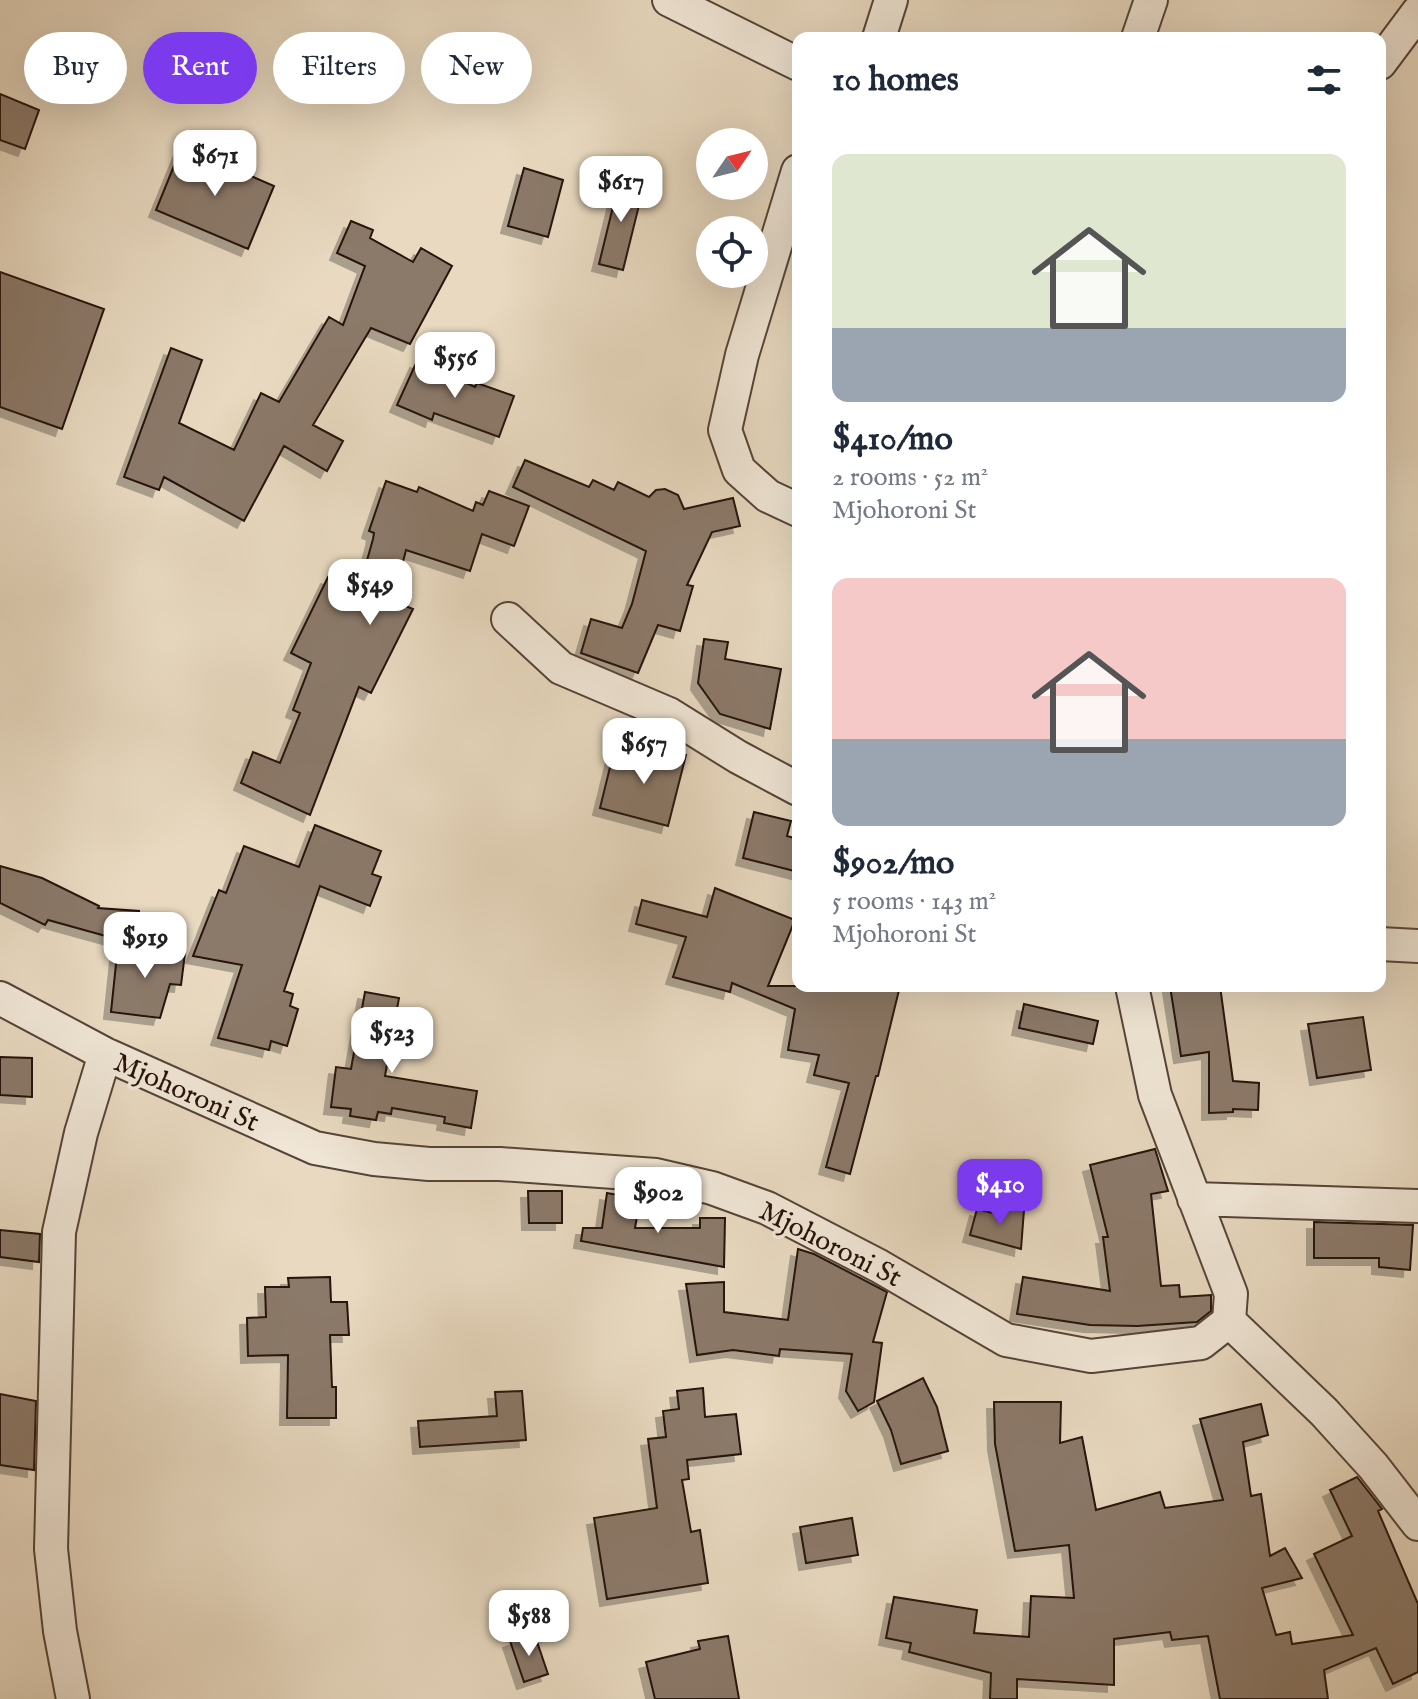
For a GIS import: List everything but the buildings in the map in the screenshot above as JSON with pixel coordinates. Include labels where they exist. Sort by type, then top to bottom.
[{"type":"street","points":[[669,0],[792,61]]},
{"type":"street","points":[[881,32],[891,0]]},
{"type":"street","points":[[1140,32],[1151,0]]},
{"type":"street","points":[[1386,55],[1418,12]]},
{"type":"street","points":[[792,191],[742,355],[725,430],[739,470],[768,496],[792,507]]},
{"type":"street","points":[[508,619],[561,668],[669,714],[792,786]]},
{"type":"street","points":[[1386,944],[1418,946]]},
{"type":"street","points":[[1133,992],[1155,1095],[1231,1294],[1229,1321],[1324,1412],[1373,1466],[1418,1524]]},
{"type":"street","name":"Mjohoroni St","points":[[0,998],[105,1054],[315,1148],[374,1159],[429,1164],[500,1164],[656,1175],[712,1188],[767,1208],[851,1251],[1006,1340],[1091,1356],[1201,1343],[1229,1321]]},
{"type":"street","points":[[73,1699],[60,1631],[51,1549],[59,1232],[81,1133],[105,1054]]},
{"type":"street","points":[[1194,1199],[1418,1206]]}]
